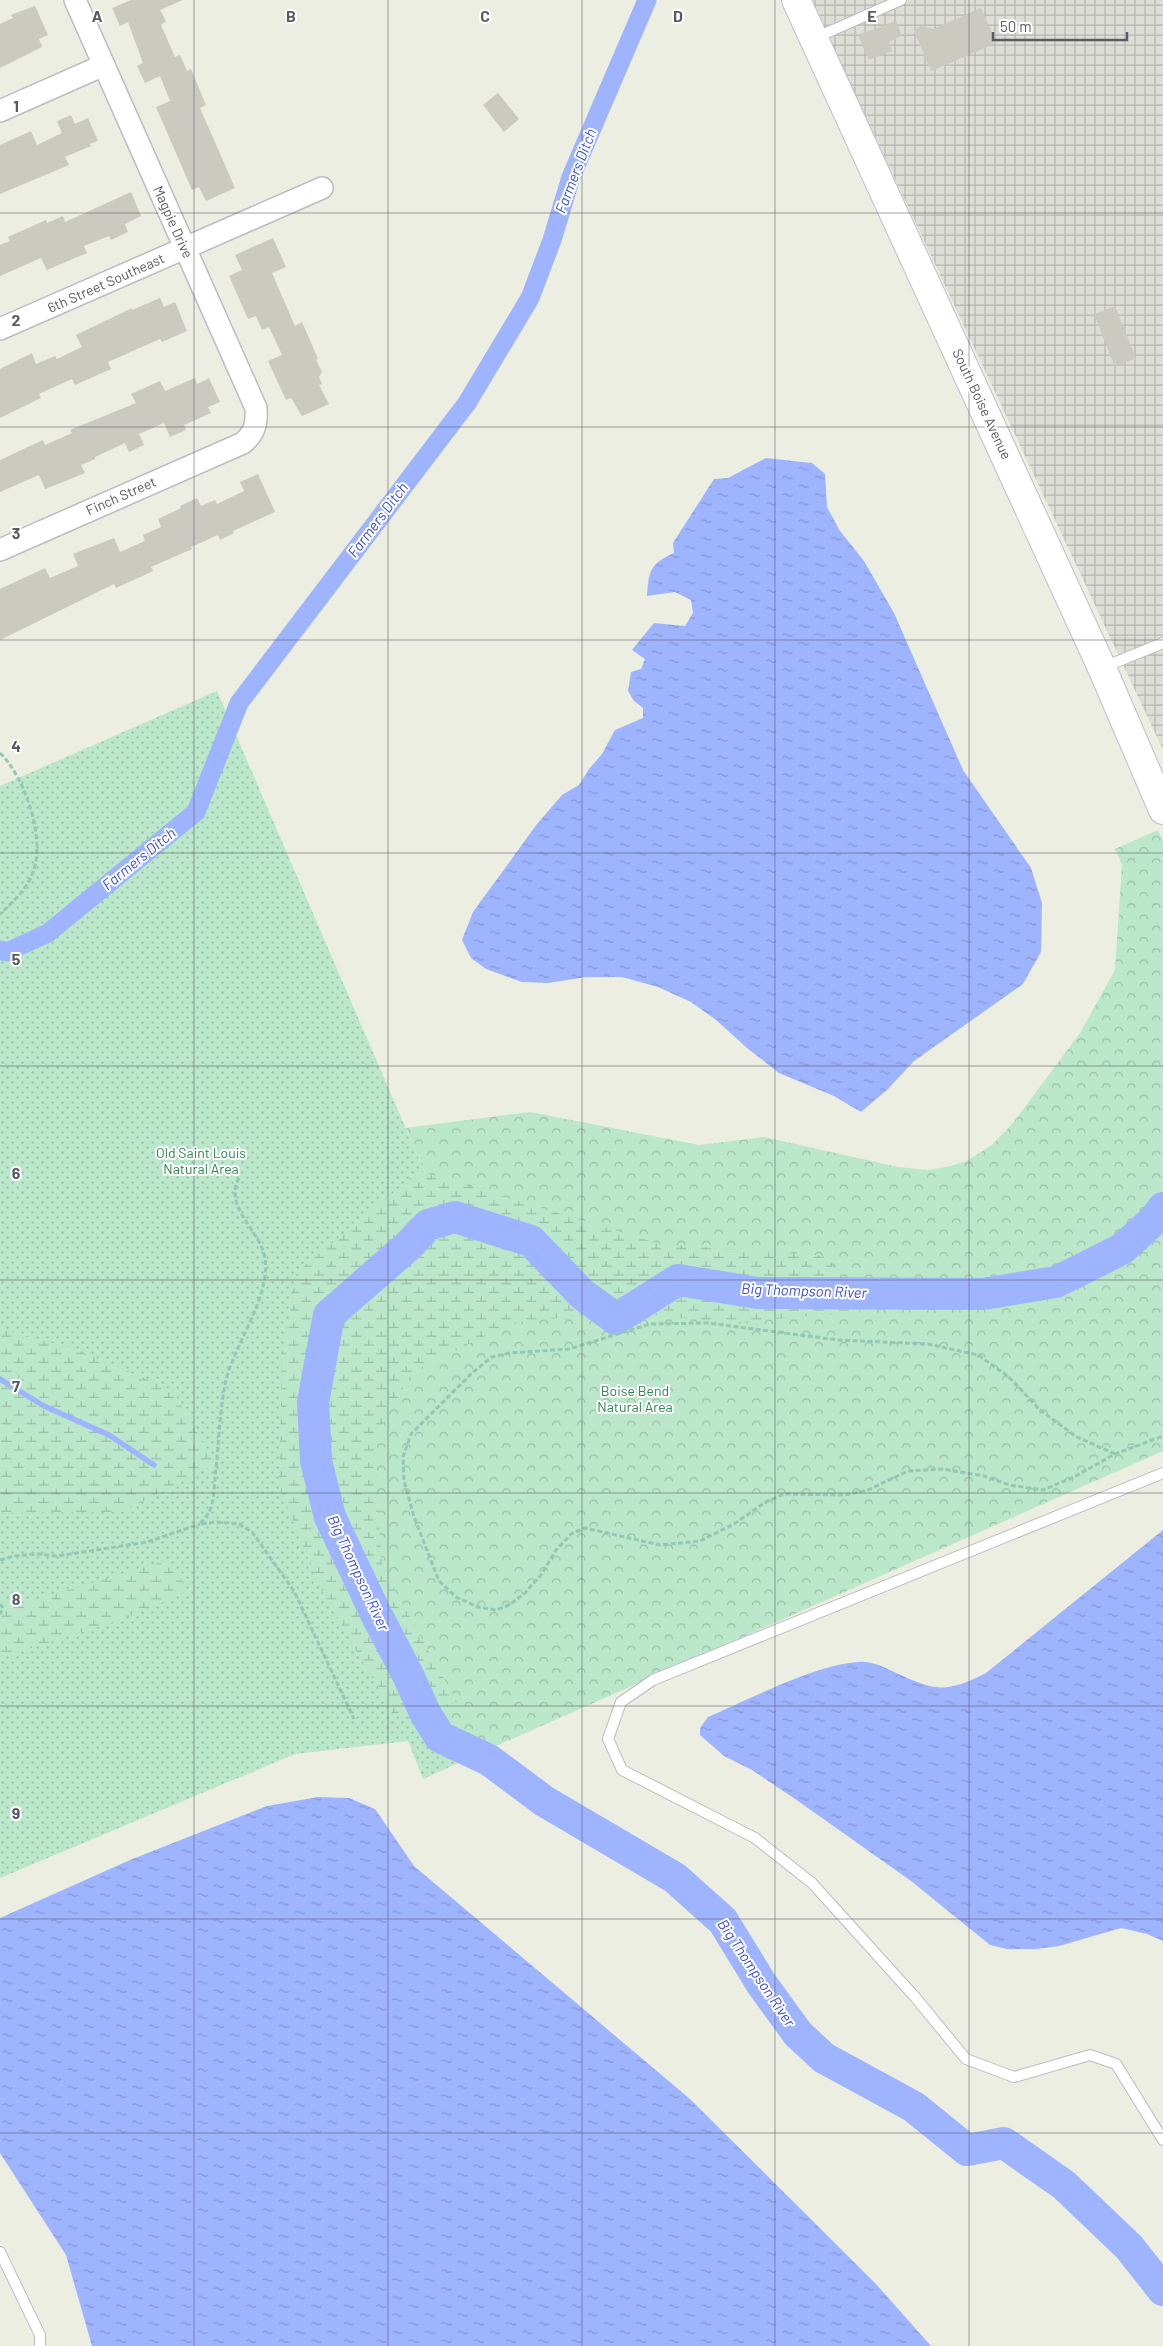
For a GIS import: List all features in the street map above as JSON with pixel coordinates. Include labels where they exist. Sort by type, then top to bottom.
[{"type":"main road","name":"South Boise Avenue","points":[[796,0],[1102,668],[1163,810]]},
{"type":"street","name":"Magpie Drive","points":[[75,0],[256,408],[257,421],[254,431],[243,443]]},
{"type":"street","points":[[0,111],[104,65]]},
{"type":"street","name":"6th Street Southeast","points":[[0,329],[322,188]]},
{"type":"street","name":"Finch Street","points":[[0,550],[243,443]]},
{"type":"lane","points":[[814,38],[901,0]]},
{"type":"lane","points":[[1102,668],[1163,643]]},
{"type":"lane","points":[[1163,1472],[653,1680],[621,1702],[608,1739],[622,1770],[755,1838],[812,1883],[915,1997],[966,2059],[1014,2077],[1090,2055],[1116,2064],[1163,2140]]},
{"type":"lane","points":[[0,2252],[40,2335],[40,2346]]},
{"type":"path","points":[[0,754],[15,775],[25,794],[34,818],[38,840],[34,872],[25,887],[0,914]]},
{"type":"path","points":[[200,1524],[210,1511],[214,1490],[221,1400],[230,1366],[253,1315],[264,1279],[265,1258],[256,1237],[236,1202],[234,1194],[239,1178]]},
{"type":"path","points":[[1115,1454],[1077,1437],[1040,1410],[1009,1377],[978,1355],[928,1344],[838,1340],[708,1323],[650,1324],[569,1349],[510,1353],[492,1357],[472,1373],[410,1434],[403,1457],[404,1481],[414,1517],[439,1581],[456,1597],[478,1607],[496,1610],[509,1605],[524,1594],[541,1575],[556,1550],[571,1534],[585,1528],[660,1545],[700,1541],[734,1524],[764,1503],[784,1494],[844,1496],[868,1490],[908,1471],[943,1469],[984,1476],[1010,1485],[1043,1490],[1074,1477],[1115,1454],[1163,1436]]},
{"type":"path","points":[[0,1560],[29,1555],[58,1556],[147,1542],[200,1524],[217,1522],[238,1524],[252,1532],[294,1591],[354,1719]]},
{"type":"path","points":[[0,1604],[3,1608],[0,1614]]},
{"type":"shaded area","points":[[811,0],[1163,0],[1163,750]]},
{"type":"green space","name":"Old Saint Louis Natural Area","points":[[217,691],[445,1219],[440,1737],[478,1754],[423,1779],[408,1741],[295,1754],[0,1878],[0,786]]},
{"type":"green space","name":"Boise Bend Natural Area","points":[[1158,830],[1163,841],[1163,1451],[478,1754],[440,1737],[425,1713],[330,1517],[445,1219],[406,1128],[530,1112],[699,1145],[764,1137],[898,1167],[927,1170],[967,1161],[992,1145],[1013,1123],[1080,1033],[1115,970],[1122,865],[1115,849]]},
{"type":"green space","points":[[419,1171],[660,1244],[827,1256],[860,1312],[727,1323],[620,1311],[512,1323],[413,1371],[374,1439],[382,1567],[457,1702],[395,1717],[319,1586],[279,1486],[282,1362],[296,1273]]},
{"type":"green space","points":[[0,1329],[72,1348],[172,1390],[216,1464],[122,1512],[0,1513]]},
{"type":"green space","points":[[169,1560],[188,1591],[123,1619],[0,1658],[0,1600],[10,1607]]},
{"type":"water","points":[[766,458],[812,463],[825,474],[827,507],[840,531],[864,561],[894,613],[963,770],[1031,868],[1042,903],[1041,952],[1023,984],[914,1061],[887,1090],[861,1112],[834,1096],[779,1073],[716,1020],[691,1002],[658,987],[622,977],[586,977],[548,983],[522,982],[486,969],[471,958],[462,940],[473,912],[537,824],[562,795],[579,785],[589,769],[602,754],[615,730],[643,718],[643,708],[634,701],[628,691],[631,672],[641,669],[645,659],[632,650],[654,623],[685,626],[693,613],[691,600],[675,592],[647,596],[652,569],[660,561],[674,553],[673,543],[714,479],[728,478]]},
{"type":"water","points":[[1163,1530],[1163,1941],[1147,1934],[1121,1928],[1059,1946],[1036,1949],[1007,1949],[990,1945],[911,1881],[752,1770],[724,1756],[700,1735],[700,1728],[708,1717],[802,1676],[841,1664],[862,1662],[882,1666],[928,1686],[948,1687],[971,1680],[986,1673]]},
{"type":"water","points":[[318,1797],[349,1798],[375,1809],[414,1866],[690,2099],[876,2284],[931,2346],[92,2346],[66,2255],[0,2153],[0,1918],[130,1860],[267,1806]]},
{"type":"building","points":[[131,0],[183,0],[160,10],[166,21],[161,25],[175,57],[180,55],[187,71],[191,69],[206,105],[200,108],[235,188],[206,201],[199,187],[192,190],[156,107],[170,101],[160,76],[145,83],[137,66],[143,63],[128,22],[120,26],[112,8]]},
{"type":"building","points":[[35,6],[48,35],[39,39],[42,47],[0,68],[0,24],[13,18],[11,15]]},
{"type":"building","points":[[981,8],[995,40],[992,45],[931,71],[914,31],[920,26],[933,29]]},
{"type":"building","points":[[896,21],[902,36],[889,42],[892,51],[869,60],[858,35]]},
{"type":"building","points":[[498,93],[519,119],[504,132],[483,105]]},
{"type":"building","points":[[71,115],[75,124],[88,118],[98,141],[65,157],[69,165],[0,194],[0,145],[31,131],[37,145],[62,133],[57,121]]},
{"type":"building","points":[[131,192],[141,216],[125,224],[128,232],[111,240],[109,236],[84,246],[87,253],[47,270],[41,258],[0,276],[0,245],[10,241],[8,237],[46,220],[47,223],[63,216],[65,222]]},
{"type":"building","points":[[273,238],[286,267],[272,273],[295,326],[302,322],[318,359],[316,360],[322,372],[319,377],[322,384],[319,385],[329,404],[302,416],[291,398],[286,400],[268,361],[282,355],[269,327],[262,330],[256,316],[248,319],[229,276],[242,270],[235,255]]},
{"type":"building","points":[[160,298],[164,307],[175,302],[187,331],[162,342],[160,339],[108,362],[111,369],[75,385],[72,379],[39,394],[41,398],[0,418],[0,369],[32,353],[36,364],[55,356],[57,359],[82,347],[76,335],[132,308],[132,310]]},
{"type":"building","points":[[1115,306],[1136,358],[1115,367],[1094,314]]},
{"type":"building","points":[[195,378],[197,384],[209,378],[220,402],[208,407],[211,413],[184,425],[186,430],[170,437],[164,423],[139,434],[144,445],[129,452],[125,443],[81,465],[85,473],[45,489],[39,475],[0,492],[0,460],[43,440],[45,445],[72,433],[70,430],[136,403],[131,394],[160,381],[165,391]]},
{"type":"building","points":[[258,474],[275,512],[233,531],[234,533],[220,540],[218,535],[191,547],[192,549],[151,567],[153,571],[116,588],[114,584],[0,640],[0,589],[45,568],[50,578],[78,566],[73,554],[114,538],[120,552],[145,541],[143,535],[161,527],[158,519],[197,498],[201,506],[215,500],[217,504],[244,491],[240,482]]},
{"type":"waterway","name":"Farmers Ditch","points":[[0,950],[7,952],[48,933],[196,812],[239,703],[467,403],[530,298],[552,240],[571,177],[647,0]]},
{"type":"waterway","name":"Big Thompson River","points":[[1163,1208],[1155,1219],[1122,1249],[1056,1282],[983,1294],[757,1293],[678,1280],[616,1319],[582,1294],[531,1241],[455,1217],[428,1225],[408,1246],[329,1315],[313,1402],[316,1461],[330,1517],[425,1713],[440,1737],[489,1760],[544,1801],[675,1878],[723,1921],[761,1983],[798,2034],[824,2058],[914,2107],[967,2150],[1004,2143],[1064,2185],[1129,2247],[1163,2290]]},
{"type":"waterway","points":[[0,1379],[44,1406],[109,1435],[154,1465]]}]
